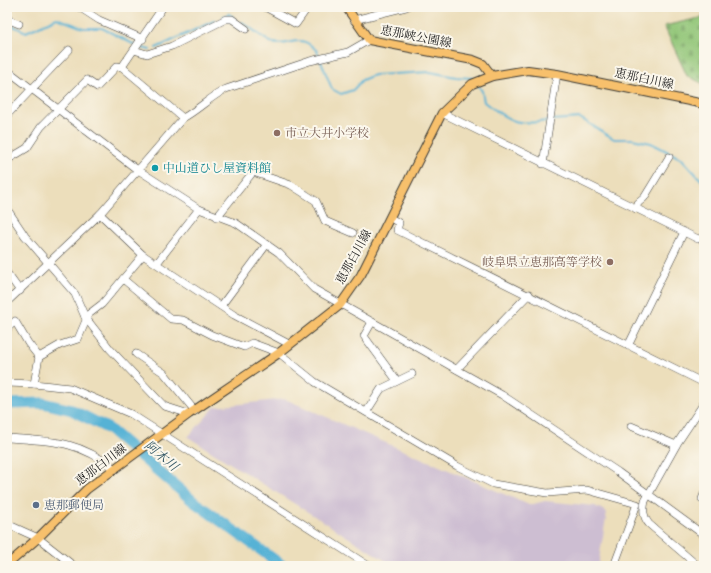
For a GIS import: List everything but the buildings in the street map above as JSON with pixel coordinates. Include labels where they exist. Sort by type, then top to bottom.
[{"type":"main road","name":"恵那峡公園線","points":[[346,7],[369,40],[473,60],[483,64],[492,76]]},
{"type":"main road","name":"恵那白川線","points":[[7,565],[38,538],[87,489],[192,412],[279,353],[340,305],[361,275],[442,114],[472,84],[492,76],[528,70],[557,74],[704,104]]},
{"type":"street","points":[[79,7],[99,20],[143,39]]},
{"type":"street","points":[[122,67],[143,39],[163,7]]},
{"type":"street","points":[[265,7],[296,24],[308,7]]},
{"type":"street","points":[[354,20],[406,7]]},
{"type":"street","points":[[7,19],[19,24]]},
{"type":"street","points":[[134,50],[147,54],[172,46],[226,19],[232,19],[246,29]]},
{"type":"street","points":[[7,302],[49,264],[100,214],[183,118],[214,95],[226,89],[310,61],[348,52],[369,40]]},
{"type":"street","points":[[7,115],[69,50]]},
{"type":"street","points":[[7,160],[27,148],[41,127],[86,80],[97,87],[117,66],[122,67],[183,118]]},
{"type":"street","points":[[7,70],[138,170],[199,209],[236,223],[267,244],[279,253],[314,288],[340,305],[502,394],[649,494],[704,535]]},
{"type":"street","points":[[543,164],[557,74]]},
{"type":"street","points":[[442,114],[698,239],[704,237]]},
{"type":"street","points":[[636,209],[638,203],[644,198],[669,157]]},
{"type":"street","points":[[217,217],[253,172],[291,185],[316,201],[326,221],[353,233]]},
{"type":"street","points":[[7,209],[25,236],[75,294],[86,318],[110,349],[164,406],[192,412]]},
{"type":"street","points":[[157,263],[199,209]]},
{"type":"street","points":[[100,214],[143,255],[221,306],[289,344]]},
{"type":"street","points":[[394,220],[399,223],[397,230],[529,294],[628,346],[704,383]]},
{"type":"street","points":[[628,346],[684,232]]},
{"type":"street","points":[[221,306],[267,244]]},
{"type":"street","points":[[39,357],[60,345],[78,339],[86,318],[102,304],[143,255]]},
{"type":"street","points":[[7,273],[20,291]]},
{"type":"street","points":[[123,279],[171,319],[183,320],[212,335],[244,347],[252,344],[279,353],[315,382],[367,411],[457,466],[493,484],[547,493],[587,490],[637,504],[614,566]]},
{"type":"street","points":[[457,369],[529,294]]},
{"type":"street","points":[[7,329],[15,321],[28,343],[39,357],[34,384]]},
{"type":"street","points":[[372,322],[364,336],[397,381]]},
{"type":"street","points":[[136,354],[164,373],[192,412]]},
{"type":"street","points":[[367,411],[381,389],[412,374]]},
{"type":"street","points":[[7,383],[70,388],[131,414],[163,433],[369,566]]},
{"type":"street","points":[[698,566],[647,522],[644,517],[644,509],[649,494],[676,445],[704,403]]},
{"type":"street","points":[[631,426],[676,445]]},
{"type":"street","points":[[7,438],[67,443],[90,452],[115,469]]},
{"type":"street","points":[[704,494],[702,499],[704,501]]},
{"type":"street","points":[[7,524],[38,538],[74,566]]},
{"type":"shaded area","points":[[285,399],[529,505],[545,501],[595,506],[607,512],[598,566],[394,566],[188,437],[215,407]]},
{"type":"green space","points":[[704,17],[704,84],[687,76],[664,26]]},
{"type":"waterway","points":[[223,17],[229,14],[233,17]]},
{"type":"waterway","points":[[7,23],[26,32],[57,18],[83,28],[102,28],[135,45]]},
{"type":"waterway","points":[[156,48],[216,20]]},
{"type":"waterway","points":[[242,22],[266,40],[273,43],[285,44],[300,41],[311,45],[317,51],[332,89],[341,94],[353,90],[362,80],[374,75],[430,72],[456,77],[472,78],[474,80]]},
{"type":"waterway","points":[[139,47],[150,50]]},
{"type":"waterway","points":[[477,84],[482,91],[484,102],[507,118],[528,123],[547,121]]},
{"type":"waterway","points":[[552,120],[580,118],[614,139],[632,139],[651,143],[682,159],[704,183]]},
{"type":"waterway","name":"阿木川","points":[[7,404],[43,403],[72,410],[109,429],[193,501],[283,566]]},
{"type":"place","name":"市立大井小学校","points":[[277,133]]},
{"type":"place","name":"中山道ひし屋資料館","points":[[155,168]]},
{"type":"place","name":"岐阜県立恵那高等学校","points":[[610,262]]},
{"type":"place","name":"恵那郵便局","points":[[36,505]]}]
